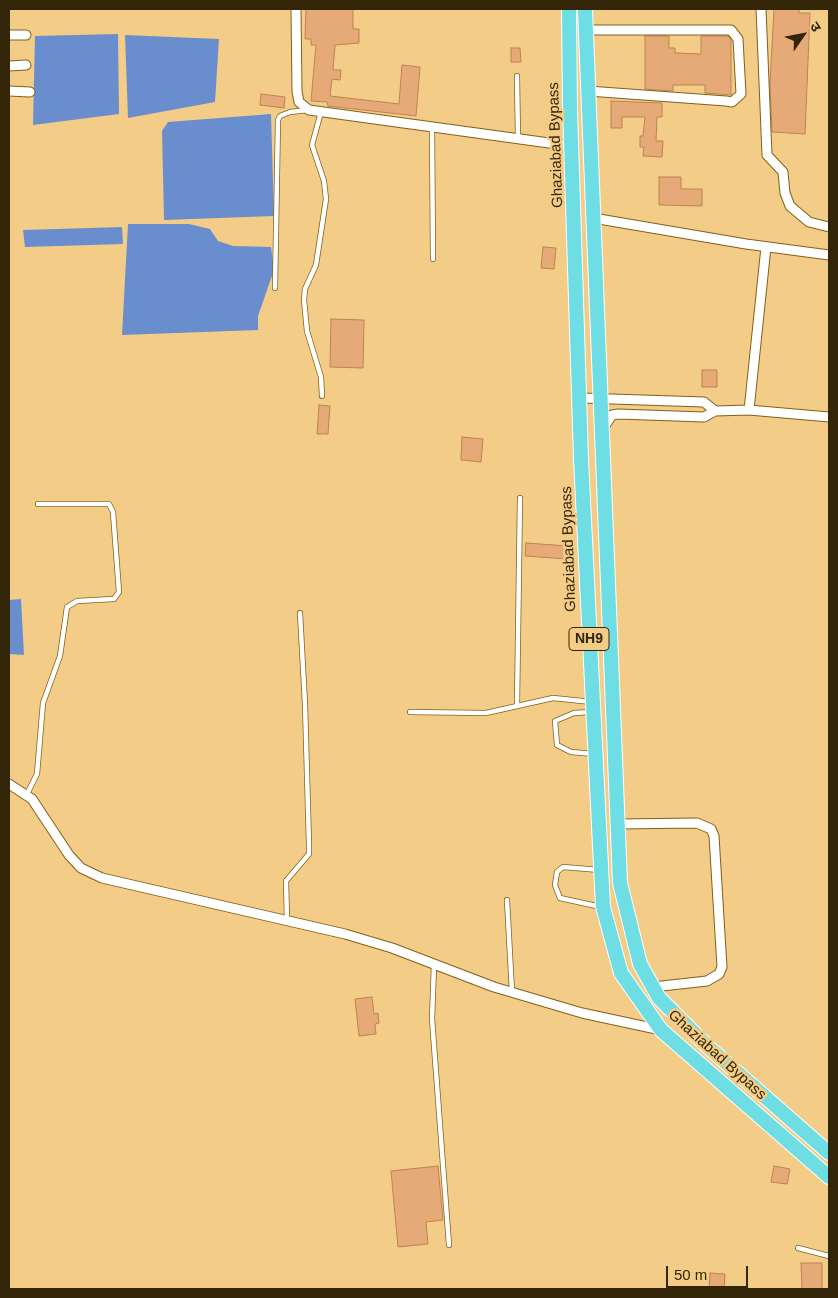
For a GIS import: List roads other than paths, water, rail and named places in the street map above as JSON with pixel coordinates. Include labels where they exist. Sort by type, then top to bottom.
[{"type":"highway","name":"Ghaziabad Bypass","points":[[569,9],[571,146],[587,596],[603,908],[621,972],[661,1030],[829,1177]]},
{"type":"highway","name":"Ghaziabad Bypass","points":[[585,9],[620,883],[640,964],[659,998],[707,1046],[829,1153]]},
{"type":"highway","points":[[587,596],[608,598]]},
{"type":"street","points":[[296,9],[297,91],[299,102],[309,110],[571,146]]},
{"type":"street","points":[[761,9],[767,156],[783,172],[785,193],[794,210],[809,222],[829,227]]},
{"type":"street","points":[[586,30],[731,30],[738,39],[741,94],[732,102],[588,91]]},
{"type":"street","points":[[9,35],[26,35]]},
{"type":"street","points":[[9,66],[26,66]]},
{"type":"street","points":[[9,91],[30,92]]},
{"type":"street","points":[[593,218],[766,247],[829,255]]},
{"type":"street","points":[[749,410],[766,247]]},
{"type":"street","points":[[581,398],[704,402],[715,411]]},
{"type":"street","points":[[602,431],[610,418],[615,414],[704,417],[715,411],[749,410],[829,418]]},
{"type":"street","points":[[9,784],[27,794],[39,806],[69,855],[80,868],[102,878],[345,934],[512,992],[582,1013],[661,1030]]},
{"type":"street","points":[[618,824],[697,823],[711,829],[714,836],[722,967],[720,974],[706,981],[653,987]]},
{"type":"lane","points":[[517,76],[518,139]]},
{"type":"lane","points":[[275,288],[278,120],[280,116],[290,112],[309,110]]},
{"type":"lane","points":[[321,112],[312,145],[324,181],[326,199],[316,265],[305,289],[304,300],[307,331],[321,376],[322,396]]},
{"type":"lane","points":[[432,127],[433,259]]},
{"type":"lane","points":[[516,705],[520,498]]},
{"type":"lane","points":[[27,794],[37,774],[43,703],[60,656],[67,607],[76,601],[114,599],[119,592],[113,512],[109,504],[38,504]]},
{"type":"lane","points":[[287,920],[286,881],[309,854],[305,704],[300,613]]},
{"type":"lane","points":[[410,712],[478,714],[553,698],[592,707]]},
{"type":"lane","points":[[592,707],[555,721],[557,745],[570,752],[595,754]]},
{"type":"lane","points":[[600,870],[563,867],[557,872],[555,885],[560,898],[603,908]]},
{"type":"lane","points":[[507,900],[512,992]]},
{"type":"lane","points":[[434,964],[432,1019],[449,1245]]},
{"type":"lane","points":[[798,1248],[829,1256]]},
{"type":"water","points":[[118,34],[119,114],[33,125],[35,36]]},
{"type":"water","points":[[125,35],[219,39],[215,102],[128,118]]},
{"type":"water","points":[[271,114],[274,216],[164,220],[162,131],[168,122]]},
{"type":"water","points":[[128,224],[189,224],[210,229],[218,241],[233,246],[271,247],[274,270],[258,316],[258,330],[122,335]]},
{"type":"water","points":[[122,227],[123,244],[25,247],[23,230]]},
{"type":"water","points":[[21,599],[24,655],[9,654],[9,600]]}]
